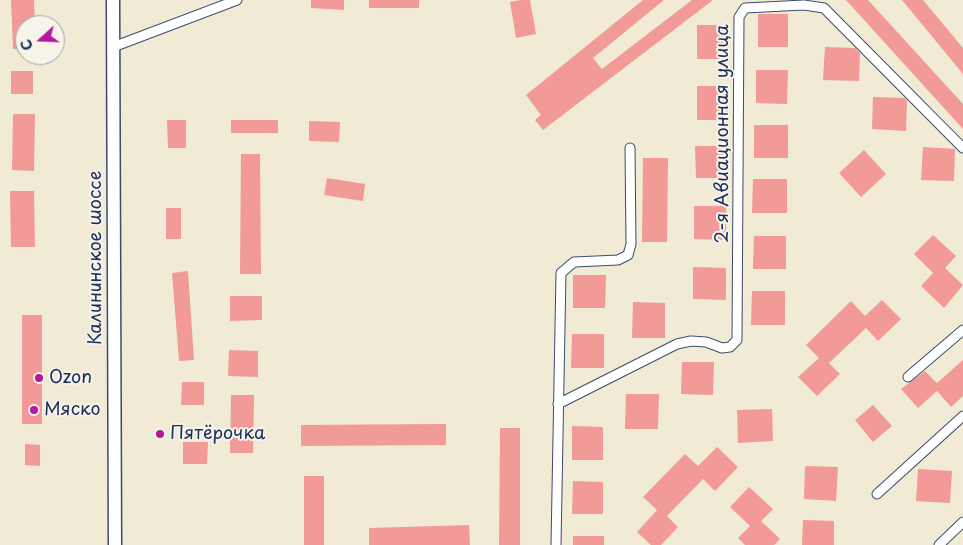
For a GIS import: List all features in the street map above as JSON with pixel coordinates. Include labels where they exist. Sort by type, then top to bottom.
[{"type":"main road","name":"Калининское шоссе","points":[[113,0],[115,545]]},
{"type":"street","points":[[113,47],[237,0]]},
{"type":"street","name":"2-я Авиационная улица","points":[[558,404],[677,344],[691,341],[706,342],[722,348],[730,347],[737,340],[739,17],[745,8],[804,5],[824,8],[963,148]]},
{"type":"street","points":[[556,545],[561,272],[574,262],[618,260],[628,255],[631,244],[630,148]]},
{"type":"street","points":[[908,378],[963,330]]},
{"type":"street","points":[[877,494],[963,416]]},
{"type":"street","points":[[939,545],[963,522]]},
{"type":"building","points":[[11,0],[34,0],[35,15],[15,15],[15,49],[13,49]]},
{"type":"building","points":[[311,0],[344,0],[344,10],[311,8]]},
{"type":"building","points":[[369,0],[419,0],[419,8],[369,8]]},
{"type":"building","points":[[530,0],[536,34],[516,38],[510,2]]},
{"type":"building","points":[[643,0],[664,0],[593,58],[602,69],[692,0],[713,0],[543,130],[535,120],[541,115],[526,95]]},
{"type":"building","points":[[846,0],[868,0],[963,104],[963,129]]},
{"type":"building","points":[[902,0],[923,0],[963,48],[963,74]]},
{"type":"building","points":[[758,14],[788,14],[788,47],[758,47]]},
{"type":"building","points":[[697,25],[729,25],[729,59],[697,59]]},
{"type":"building","points":[[825,47],[855,48],[860,53],[859,81],[823,80]]},
{"type":"building","points":[[756,70],[788,70],[787,104],[756,103]]},
{"type":"building","points":[[11,71],[33,71],[33,94],[11,94]]},
{"type":"building","points":[[697,86],[728,86],[728,120],[697,120]]},
{"type":"building","points":[[873,97],[905,98],[907,101],[906,131],[872,129]]},
{"type":"building","points":[[13,114],[35,114],[34,171],[12,170]]},
{"type":"building","points":[[167,120],[186,120],[186,148],[168,148]]},
{"type":"building","points":[[231,120],[278,120],[278,133],[231,133]]},
{"type":"building","points":[[309,121],[340,122],[339,142],[309,141]]},
{"type":"building","points":[[754,125],[788,125],[788,158],[754,158]]},
{"type":"building","points":[[695,146],[726,146],[727,178],[696,178]]},
{"type":"building","points":[[923,147],[955,149],[954,181],[921,180]]},
{"type":"building","points":[[864,150],[886,174],[861,197],[839,173]]},
{"type":"building","points":[[241,154],[260,154],[261,274],[240,274]]},
{"type":"building","points":[[643,158],[668,158],[667,242],[642,242]]},
{"type":"building","points":[[327,178],[365,184],[363,201],[324,195]]},
{"type":"building","points":[[753,179],[787,179],[787,213],[752,213]]},
{"type":"building","points":[[10,191],[34,191],[35,247],[11,247]]},
{"type":"building","points":[[694,206],[726,206],[726,240],[694,239]]},
{"type":"building","points":[[166,208],[181,208],[181,239],[166,239]]},
{"type":"building","points":[[933,235],[956,256],[945,268],[963,285],[944,308],[921,286],[933,273],[914,254]]},
{"type":"building","points":[[754,236],[786,236],[786,269],[753,269]]},
{"type":"building","points":[[693,267],[726,268],[726,300],[693,299]]},
{"type":"building","points":[[188,271],[194,360],[179,361],[172,273]]},
{"type":"building","points":[[573,275],[606,275],[605,308],[573,308]]},
{"type":"building","points":[[752,291],[785,291],[785,325],[751,325]]},
{"type":"building","points":[[230,296],[262,296],[262,320],[230,321]]},
{"type":"building","points":[[882,300],[901,319],[878,341],[866,328],[829,363],[840,374],[817,396],[798,377],[819,358],[806,345],[851,301],[865,316]]},
{"type":"building","points":[[633,302],[665,303],[665,338],[632,338]]},
{"type":"building","points":[[22,315],[42,315],[42,424],[22,424]]},
{"type":"building","points":[[572,334],[604,334],[604,368],[571,368]]},
{"type":"building","points":[[229,350],[258,351],[258,377],[228,376]]},
{"type":"building","points":[[963,360],[963,396],[951,407],[937,391],[918,408],[901,389],[925,371],[937,383]]},
{"type":"building","points":[[682,362],[714,362],[713,395],[681,394]]},
{"type":"building","points":[[182,382],[204,382],[204,405],[181,405]]},
{"type":"building","points":[[626,394],[659,394],[658,429],[625,429]]},
{"type":"building","points":[[231,395],[254,395],[253,453],[230,453]]},
{"type":"building","points":[[873,405],[892,426],[873,442],[855,420]]},
{"type":"building","points":[[772,409],[773,441],[738,443],[737,410]]},
{"type":"building","points":[[446,424],[446,445],[301,446],[301,425]]},
{"type":"building","points":[[572,426],[603,427],[603,460],[572,460]]},
{"type":"building","points":[[500,428],[520,428],[520,545],[499,545]]},
{"type":"building","points":[[183,442],[208,442],[207,464],[183,464]]},
{"type":"building","points":[[25,444],[40,445],[40,466],[25,465]]},
{"type":"building","points":[[717,447],[738,467],[715,491],[703,479],[667,516],[678,527],[661,545],[651,545],[637,532],[657,510],[643,497],[685,454],[698,466]]},
{"type":"building","points":[[805,466],[838,467],[836,501],[804,499]]},
{"type":"building","points":[[918,469],[952,471],[950,503],[916,501]]},
{"type":"building","points":[[304,476],[324,476],[324,545],[304,545]]},
{"type":"building","points":[[573,481],[603,482],[603,514],[572,514]]},
{"type":"building","points":[[749,487],[773,509],[761,521],[780,539],[774,545],[745,545],[738,538],[750,526],[730,507]]},
{"type":"building","points":[[803,520],[834,521],[834,545],[802,545]]},
{"type":"building","points":[[469,525],[470,545],[369,545],[369,528]]},
{"type":"building","points":[[573,536],[604,536],[604,545],[573,545]]},
{"type":"place","name":"Ozon","points":[[39,378]]},
{"type":"place","name":"Мяско","points":[[34,410]]},
{"type":"place","name":"Пятёрочка","points":[[160,434]]}]
